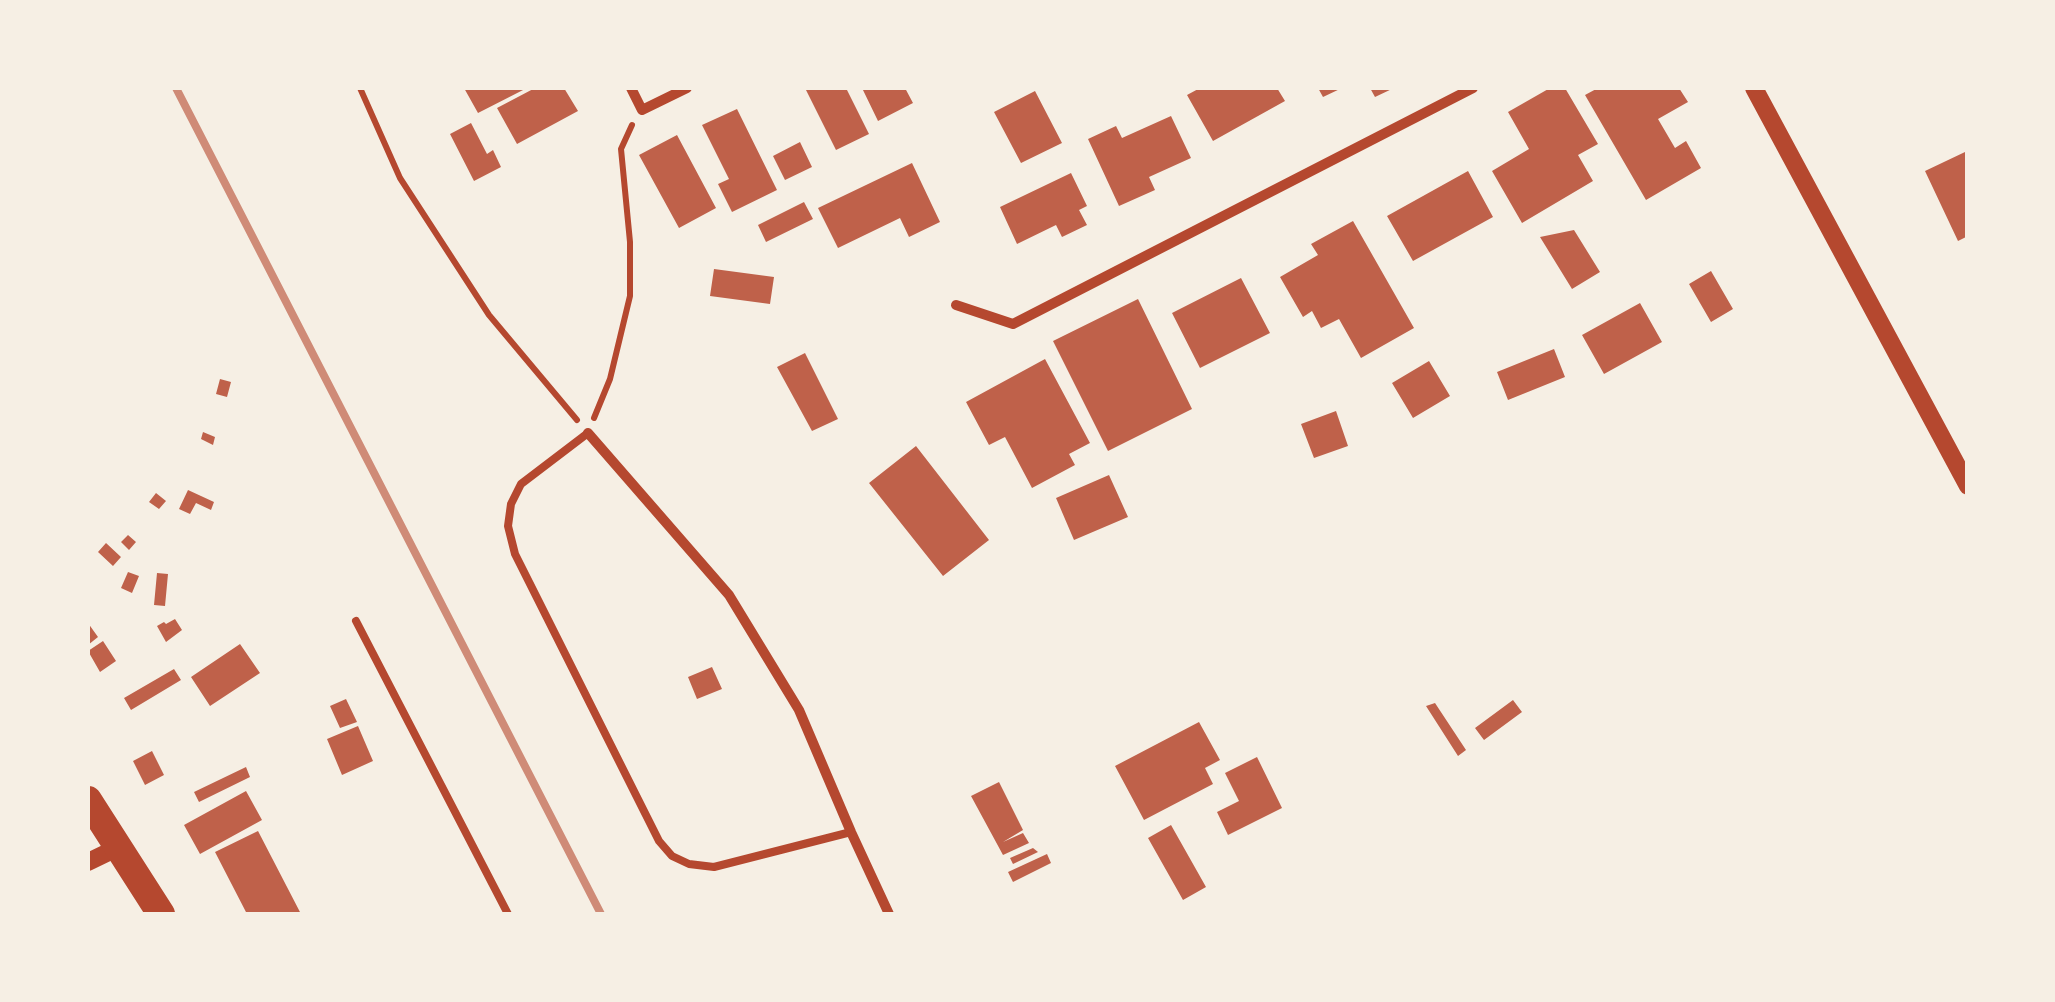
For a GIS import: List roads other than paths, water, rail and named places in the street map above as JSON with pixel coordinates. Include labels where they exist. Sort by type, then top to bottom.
[{"type":"highway","points":[[88,800],[161,914]]},
{"type":"street","points":[[631,88],[642,110],[687,88]]},
{"type":"street","points":[[956,305],[1014,324],[1473,88]]},
{"type":"street","points":[[1754,88],[1968,486]]},
{"type":"street","points":[[588,432],[729,595],[799,710],[889,914]]},
{"type":"street","points":[[88,862],[119,847]]},
{"type":"lane","points":[[588,432],[521,484],[511,504],[508,526],[514,554],[659,840],[672,856],[689,864],[714,867],[851,832]]},
{"type":"lane","points":[[356,620],[508,914]]},
{"type":"railway","points":[[176,88],[601,914]]}]
